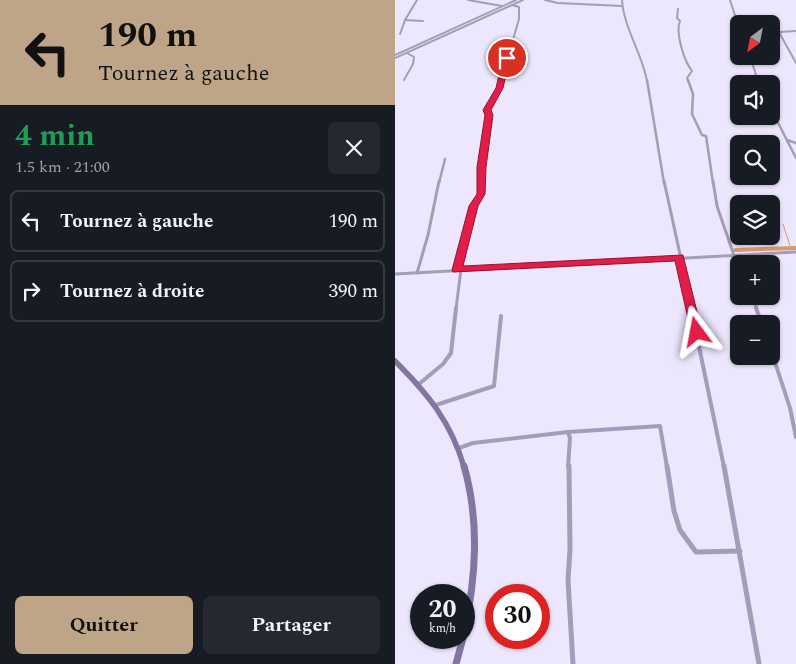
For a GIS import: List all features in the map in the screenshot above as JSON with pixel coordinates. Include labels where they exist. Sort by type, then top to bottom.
[{"type":"street","points":[[400,34],[405,20],[417,4],[417,0]]},
{"type":"street","points":[[468,0],[507,8]]},
{"type":"street","points":[[395,56],[516,0]]},
{"type":"street","points":[[395,56],[407,53],[523,0]]},
{"type":"street","points":[[545,0],[558,3],[590,2],[623,6]]},
{"type":"street","points":[[623,0],[628,31],[640,52],[644,64],[663,178],[709,388],[741,551],[759,664]]},
{"type":"street","points":[[730,0],[734,15]]},
{"type":"street","points":[[419,384],[443,364],[451,353],[459,269],[473,206],[481,194],[481,167],[489,115],[487,110],[499,88],[519,19],[519,7],[512,5]]},
{"type":"street","points":[[678,9],[677,18],[681,21],[678,26],[683,55],[686,64],[692,71],[687,78],[688,85],[693,94],[692,114],[701,134],[706,136],[708,142],[717,206],[733,254]]},
{"type":"street","points":[[405,20],[423,20]]},
{"type":"street","points":[[780,32],[796,31]]},
{"type":"street","points":[[780,34],[796,63]]},
{"type":"street","points":[[420,44],[425,45]]},
{"type":"street","points":[[404,80],[413,64],[414,57],[407,53]]},
{"type":"street","points":[[779,125],[796,158]]},
{"type":"street","points":[[787,140],[796,143]]},
{"type":"street","points":[[417,273],[428,235],[445,159]]},
{"type":"street","points":[[395,274],[796,252]]},
{"type":"street","points":[[436,405],[494,386],[501,316]]},
{"type":"street","points":[[395,361],[419,384],[436,405],[459,448],[469,480],[475,529],[472,584]]},
{"type":"street","points":[[776,365],[790,408],[796,437]]},
{"type":"street","points":[[459,448],[473,443],[569,432],[660,426],[674,511],[680,530],[696,552],[741,551]]},
{"type":"street","points":[[569,432],[570,549],[568,580],[573,664]]},
{"type":"street","points":[[456,664],[460,649]]},
{"type":"waterway","points":[[783,224],[791,249]]},
{"type":"waterway","points":[[735,250],[796,248]]},
{"type":"route","points":[[507,58],[496,96],[491,101],[487,110],[489,115],[486,145],[481,167],[481,194],[473,206],[457,270],[680,258],[697,332]]}]
